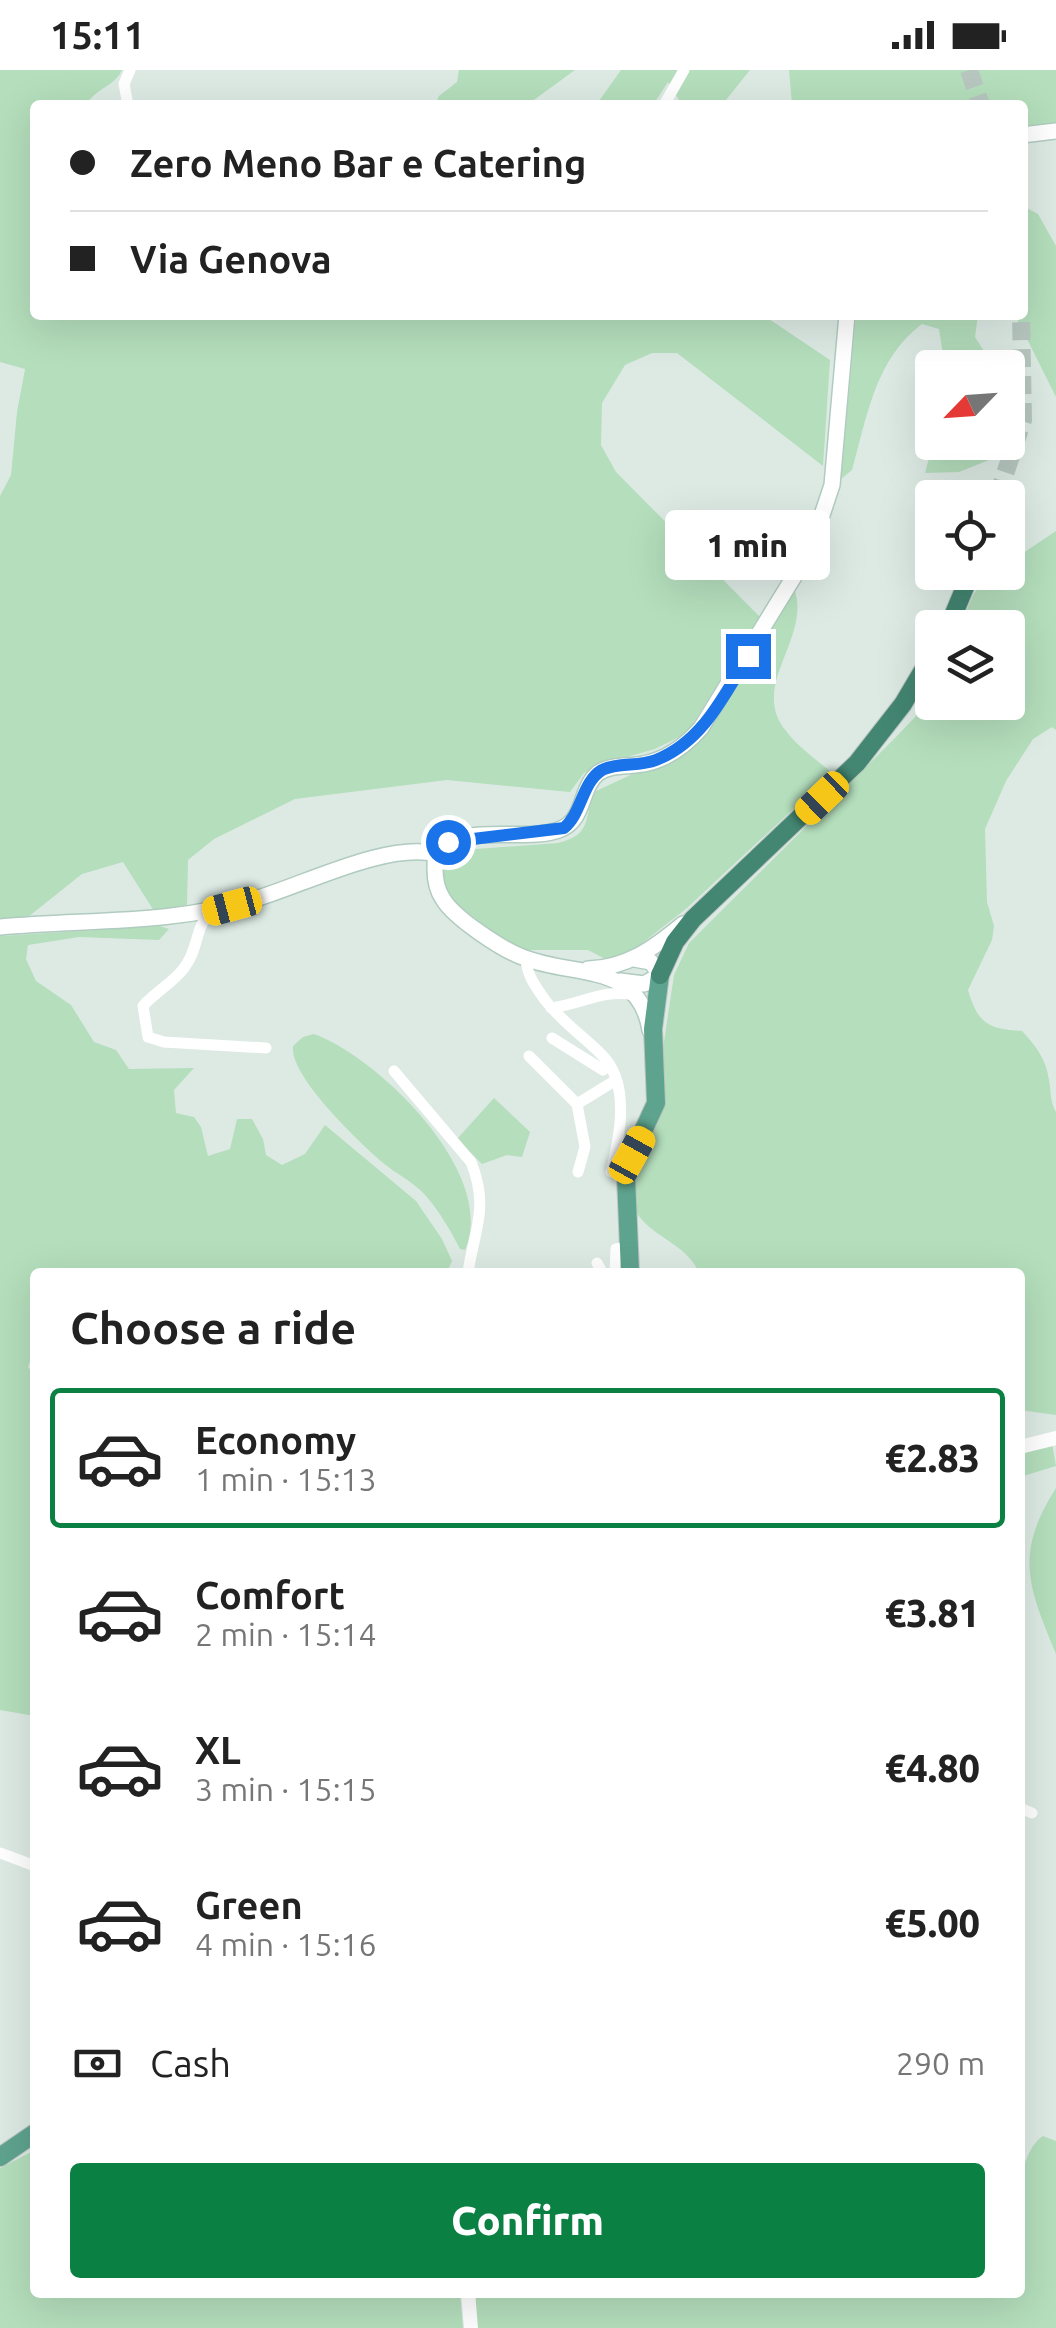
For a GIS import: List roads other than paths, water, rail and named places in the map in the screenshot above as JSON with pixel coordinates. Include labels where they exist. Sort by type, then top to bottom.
[{"type":"highway","points":[[660,976],[675,942],[705,906],[799,821],[856,762],[915,683]]},
{"type":"main road","points":[[1028,134],[1056,130]]},
{"type":"main road","points":[[660,976],[644,984],[526,959],[444,902],[436,884],[436,854],[448,842],[462,838],[545,833],[564,828],[577,815],[590,783],[602,771],[656,760],[690,740],[728,688],[806,557],[832,485],[847,320]]},
{"type":"main road","points":[[0,927],[157,920],[210,912],[392,853],[420,849],[436,854]]},
{"type":"main road","points":[[578,969],[608,967],[634,959],[654,948],[705,906]]},
{"type":"main road","points":[[630,1268],[626,1177],[656,1103],[654,1008],[660,976],[650,962],[634,959]]},
{"type":"main road","points":[[611,978],[636,996],[648,1018],[653,1050]]},
{"type":"main road","points":[[0,2158],[30,2137]]},
{"type":"street","points":[[127,100],[124,84],[130,70]]},
{"type":"street","points":[[667,100],[684,70]]},
{"type":"street","points":[[210,912],[199,925],[196,948],[183,970],[143,1006],[146,1033],[152,1040],[164,1042],[266,1048]]},
{"type":"street","points":[[526,959],[532,982],[552,1008],[609,1064],[616,1080],[619,1137],[611,1172]]},
{"type":"street","points":[[552,1008],[612,991],[636,996]]},
{"type":"street","points":[[552,1038],[603,1070],[609,1064]]},
{"type":"street","points":[[529,1056],[578,1104],[585,1147],[578,1172]]},
{"type":"street","points":[[394,1071],[471,1162],[478,1180],[480,1223],[469,1268]]},
{"type":"street","points":[[578,1104],[616,1080]]},
{"type":"street","points":[[616,1268],[616,1249],[628,1247]]},
{"type":"street","points":[[1025,1446],[1056,1438]]},
{"type":"street","points":[[0,1853],[30,1864]]},
{"type":"street","points":[[468,2298],[471,2328]]},
{"type":"tunnel","points":[[969,70],[979,100]]},
{"type":"tunnel","points":[[1003,480],[1023,420],[1021,320]]}]
